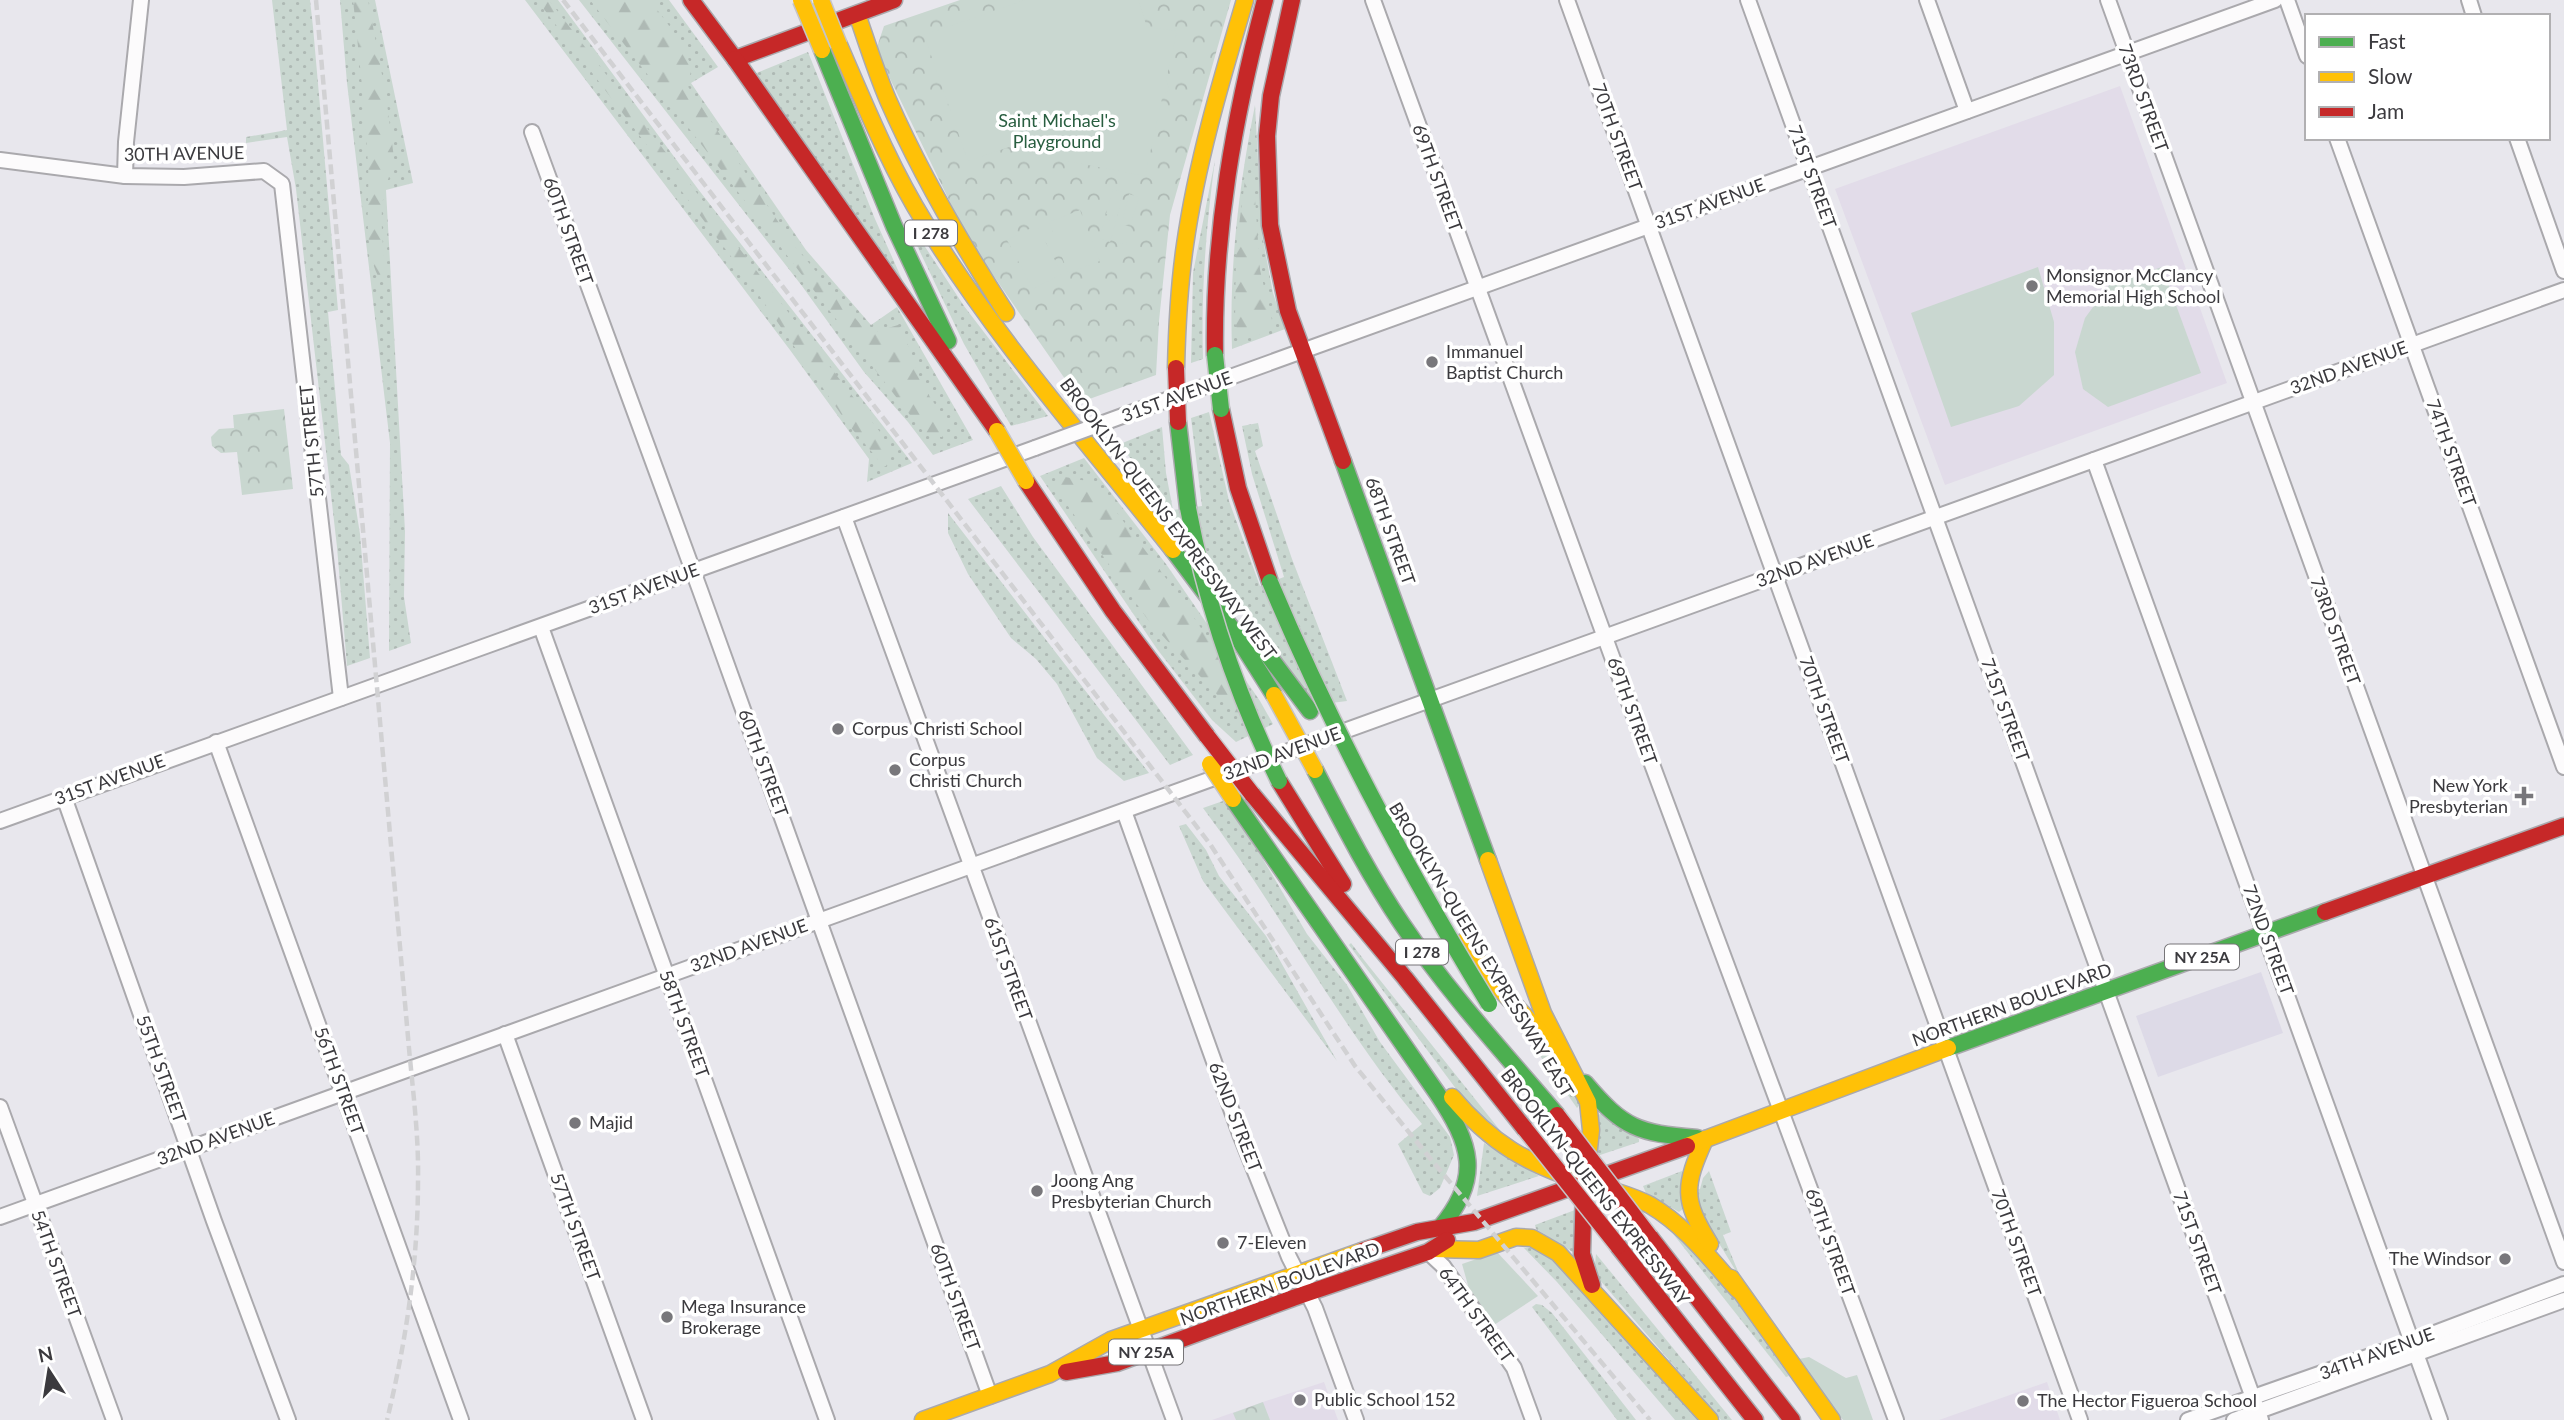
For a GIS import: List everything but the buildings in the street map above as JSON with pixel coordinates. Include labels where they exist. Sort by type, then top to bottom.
[{"type":"main road","points":[[691,0],[997,431]]},
{"type":"main road","name":"I 278","points":[[801,0],[915,273],[950,344],[1026,481],[1069,549],[1200,738],[1252,794],[1405,978]]},
{"type":"main road","name":"BROOKLYN-QUEENS EXPRESSWAY WEST","points":[[821,0],[887,152],[924,222],[974,296],[1175,553],[1243,645],[1274,695],[1402,925],[1466,1007],[1557,1115]]},
{"type":"main road","points":[[735,59],[854,7],[894,0]]},
{"type":"main road","points":[[1245,0],[1191,204],[1180,282],[1176,369],[1178,422],[1188,508],[1202,579],[1222,648],[1255,731],[1279,781],[1320,849],[1405,978]]},
{"type":"main road","name":"BROOKLYN-QUEENS EXPRESSWAY EAST","points":[[1265,0],[1237,114],[1221,214],[1214,292],[1215,355],[1221,409],[1238,488],[1270,583],[1330,720],[1377,813],[1427,903],[1557,1115]]},
{"type":"main road","name":"68TH STREET","points":[[1292,0],[1271,96],[1267,136],[1270,225],[1288,311],[1543,1013],[1566,1060]]},
{"type":"main road","points":[[854,7],[888,99],[924,173],[956,232],[1022,337],[1056,402]]},
{"type":"main road","points":[[1175,553],[1241,620],[1310,711],[1475,960],[1611,1113],[1627,1127],[1644,1133],[1705,1139],[1688,1181],[1688,1199],[1699,1225],[1738,1290]]},
{"type":"main road","points":[[1200,738],[1233,799],[1459,1130],[1466,1153],[1468,1175],[1465,1192],[1440,1228]]},
{"type":"main road","name":"NORTHERN BOULEVARD","points":[[926,1419],[1050,1374],[1111,1340],[1417,1232],[1474,1222],[2564,826]]},
{"type":"main road","name":"BROOKLYN-QUEENS EXPRESSWAY","points":[[1405,978],[1755,1420]]},
{"type":"main road","points":[[1395,1034],[1478,1127],[1495,1142],[1527,1162],[1632,1196],[1669,1218],[1698,1242],[1738,1290],[1832,1420]]},
{"type":"main road","points":[[1566,1060],[1588,1102],[1590,1112],[1582,1254],[1595,1292]]},
{"type":"main road","name":"BROOKLYN-QUEENS EXPRESSWAY","points":[[1557,1115],[1792,1420]]},
{"type":"main road","name":"NORTHERN BOULEVARD","points":[[1050,1374],[1117,1363],[1430,1251],[1474,1222]]},
{"type":"main road","points":[[1430,1251],[1479,1250],[1516,1237],[1532,1238],[1558,1253],[1710,1420]]},
{"type":"street","points":[[125,176],[141,0]]},
{"type":"street","name":"69TH STREET","points":[[1373,0],[1605,637],[1896,1420]]},
{"type":"street","name":"70TH STREET","points":[[1567,0],[2080,1420]]},
{"type":"street","name":"71ST STREET","points":[[1748,0],[2257,1410]]},
{"type":"street","points":[[1927,0],[1967,111]]},
{"type":"street","name":"73RD STREET","points":[[2108,0],[2564,1262]]},
{"type":"street","name":"31ST AVENUE","points":[[0,821],[2275,0]]},
{"type":"street","points":[[2287,0],[2305,50]]},
{"type":"street","name":"60TH STREET","points":[[532,132],[820,920],[990,1395]]},
{"type":"street","name":"74TH STREET","points":[[2338,140],[2564,767]]},
{"type":"street","points":[[2518,140],[2564,271]]},
{"type":"street","name":"30TH AVENUE","points":[[0,160],[125,176],[184,177],[264,171],[282,184]]},
{"type":"street","name":"57TH STREET","points":[[282,184],[341,698]]},
{"type":"street","name":"32ND AVENUE","points":[[0,1217],[2564,290]]},
{"type":"street","name":"72ND STREET","points":[[2094,460],[2440,1420]]},
{"type":"street","name":"61ST STREET","points":[[844,517],[1174,1420]]},
{"type":"street","name":"58TH STREET","points":[[541,627],[827,1420]]},
{"type":"street","name":"56TH STREET","points":[[216,742],[461,1420]]},
{"type":"street","name":"55TH STREET","points":[[64,797],[288,1420]]},
{"type":"street","name":"62ND STREET","points":[[1124,811],[1240,1134],[1297,1273],[1315,1308],[1356,1420]]},
{"type":"street","name":"57TH STREET","points":[[505,1034],[644,1420]]},
{"type":"street","name":"54TH STREET","points":[[0,1107],[114,1420]]},
{"type":"street","name":"64TH STREET","points":[[1430,1251],[1514,1368],[1534,1420]]},
{"type":"street","name":"34TH AVENUE","points":[[2234,1420],[2564,1284]]},
{"type":"street","name":"34TH AVENUE","points":[[2414,1348],[2564,1300]]},
{"type":"street","name":"34TH AVENUE","points":[[2188,1420],[2257,1410]]},
{"type":"shaded area","name":"Monsignor McClancy Memorial High School","points":[[2120,86],[2227,383],[1945,485],[1835,189]]},
{"type":"shaded area","points":[[2261,972],[2283,1033],[2158,1077],[2136,1016]]},
{"type":"shaded area","name":"Public School 152","points":[[1324,1382],[1338,1420],[1212,1420],[1263,1402]]},
{"type":"shaded area","name":"The Hector Figueroa School","points":[[2047,1382],[2060,1420],[1939,1420]]},
{"type":"green space","points":[[272,0],[310,0],[338,310],[328,312],[341,455],[349,465],[360,534],[370,658],[347,666],[337,547],[296,189],[287,137],[246,143],[246,137],[287,130]]},
{"type":"green space","points":[[340,0],[375,0],[413,183],[386,190],[405,531],[404,597],[411,643],[389,651],[390,443],[347,83]]},
{"type":"green space","points":[[353,0],[368,0],[386,96],[395,166],[389,177],[383,203],[385,272],[378,276],[368,236],[367,144]]},
{"type":"green space","points":[[525,0],[558,0],[698,189],[912,463],[867,482],[869,459],[790,350]]},
{"type":"green space","points":[[537,0],[549,0],[880,432],[891,457],[886,466],[878,469],[877,458],[847,423],[745,275]]},
{"type":"green space","points":[[579,0],[669,0],[718,67],[691,83],[806,250],[871,325],[897,307],[973,440],[933,455],[864,372],[802,286]]},
{"type":"green space","points":[[590,0],[650,0],[681,42],[692,68],[687,85],[793,244],[861,325],[875,332],[898,325],[925,390],[948,421],[942,437],[929,436],[920,428]]},
{"type":"green space","name":"Saint Michael's Playground","points":[[960,0],[1231,0],[1170,215],[1156,375],[1081,402],[968,239],[876,50],[884,26]]},
{"type":"green space","points":[[1025,0],[1138,0],[1147,27],[1177,31],[1166,80],[1170,91],[1163,94],[1145,176],[1030,154],[1030,140],[968,161],[924,35]]},
{"type":"green space","points":[[808,52],[875,219],[910,297],[754,74]]},
{"type":"green space","points":[[1255,105],[1262,234],[1273,293],[1285,329],[1232,349],[1236,226]]},
{"type":"green space","points":[[1215,160],[1205,259],[1203,359],[1191,363],[1193,273]]},
{"type":"green space","points":[[1250,177],[1255,198],[1260,270],[1272,320],[1269,327],[1259,335],[1239,334],[1235,323],[1236,248],[1245,180]]},
{"type":"green space","points":[[1113,189],[1123,192],[1117,217],[1106,214]]},
{"type":"green space","points":[[1129,194],[1139,197],[1132,221],[1123,218]]},
{"type":"green space","points":[[1080,210],[1100,261],[1068,273],[1049,222]]},
{"type":"green space","points":[[1105,219],[1116,222],[1110,242],[1099,238]]},
{"type":"green space","points":[[1121,224],[1131,227],[1126,245],[1116,242]]},
{"type":"green space","points":[[1037,225],[1062,274],[1033,289],[1007,240]]},
{"type":"green space","points":[[911,233],[916,233],[964,306],[1048,416],[1011,426],[964,344]]},
{"type":"green space","points":[[2038,267],[2054,322],[2054,375],[2019,406],[1951,427],[1911,313]]},
{"type":"green space","points":[[2162,267],[2201,373],[2108,407],[2083,389],[2075,352],[2085,318],[2110,284]]},
{"type":"green space","points":[[284,409],[293,489],[242,495],[237,452],[221,453],[212,446],[211,437],[219,429],[234,428],[233,415]]},
{"type":"green space","points":[[1209,412],[1229,501],[1260,586],[1284,577],[1252,474],[1242,426],[1258,423],[1263,446],[1255,451],[1292,559],[1347,701],[1316,705],[1120,444],[1162,427],[1173,510],[1202,506],[1191,418]]},
{"type":"green space","points":[[1084,458],[1166,564],[1273,724],[1236,742],[1212,720],[1157,649],[1040,476]]},
{"type":"green space","points":[[1065,477],[1087,481],[1106,498],[1177,593],[1218,653],[1248,728],[1148,620],[1058,492],[1056,484]]},
{"type":"green space","points":[[1001,486],[1033,537],[1193,755],[1170,765],[968,499]]},
{"type":"green space","points":[[948,513],[1149,773],[1124,781],[1097,758],[1057,684],[1036,659],[1011,638],[968,574],[948,533]]},
{"type":"green space","points":[[1223,801],[1257,849],[1307,934],[1347,985],[1380,1042],[1450,1137],[1454,1155],[1440,1188],[1430,1196],[1423,1193],[1398,1144],[1422,1124],[1364,1048],[1203,808]]},
{"type":"green space","points":[[1186,824],[1206,850],[1219,876],[1266,936],[1337,1061],[1203,881],[1179,826]]},
{"type":"green space","points":[[1351,943],[1503,1134],[1477,1117],[1349,945]]},
{"type":"green space","points":[[1500,994],[1563,1067],[1581,1103],[1577,1108],[1526,1036]]},
{"type":"green space","points":[[1603,1113],[1639,1139],[1639,1142],[1594,1157],[1598,1115]]},
{"type":"green space","points":[[1484,1143],[1539,1176],[1477,1196]]},
{"type":"green space","points":[[1682,1171],[1683,1209],[1679,1212],[1646,1193],[1643,1186]]},
{"type":"green space","points":[[1709,1171],[1731,1232],[1723,1235],[1742,1281],[1706,1222],[1694,1190],[1700,1189],[1703,1178]]},
{"type":"green space","points":[[1575,1210],[1574,1253],[1536,1229],[1535,1225]]},
{"type":"green space","points":[[1670,1230],[1702,1253],[1789,1376],[1786,1377]]},
{"type":"green space","points":[[1539,1246],[1700,1420],[1675,1420],[1557,1282],[1524,1248]]},
{"type":"green space","points":[[1497,1252],[1538,1296],[1494,1325],[1471,1296],[1462,1264]]},
{"type":"green space","points":[[1596,1254],[1732,1420],[1721,1420],[1598,1278]]},
{"type":"green space","points":[[1536,1304],[1552,1313],[1636,1420],[1617,1420],[1532,1307]]},
{"type":"green space","points":[[1809,1357],[1846,1378],[1857,1375],[1873,1420],[1843,1420],[1799,1359]]},
{"type":"green space","points":[[1263,1402],[1270,1420],[1236,1420],[1233,1413]]},
{"type":"railway","points":[[316,0],[418,1163],[413,1272],[400,1361],[387,1420]]},
{"type":"railway","points":[[563,0],[1210,844],[1355,1066],[1650,1420]]},
{"type":"traffic: fast","points":[[822,50],[894,226],[948,341]]},
{"type":"traffic: fast","points":[[1215,355],[1221,409]]},
{"type":"traffic: fast","points":[[1178,422],[1188,508]]},
{"type":"traffic: fast","points":[[1343,461],[1488,860]]},
{"type":"traffic: fast","points":[[1188,508],[1195,544],[1224,648],[1249,715],[1279,781]]},
{"type":"traffic: fast","points":[[1173,550],[1233,630],[1274,695]]},
{"type":"traffic: fast","points":[[1270,582],[1319,691],[1372,797],[1428,901],[1489,1004]]},
{"type":"traffic: fast","points":[[1262,647],[1310,711]]},
{"type":"traffic: fast","points":[[1315,770],[1367,867],[1402,924],[1457,998],[1557,1115]]},
{"type":"traffic: fast","points":[[1233,799],[1437,1093],[1458,1128],[1467,1160],[1467,1176],[1454,1210],[1440,1228]]},
{"type":"traffic: fast","points":[[1948,1048],[2325,912]]},
{"type":"traffic: fast","points":[[1585,1083],[1611,1110],[1634,1126],[1660,1134],[1697,1138]]},
{"type":"traffic: slow","points":[[801,0],[822,50]]},
{"type":"traffic: slow","points":[[821,0],[839,45]]},
{"type":"traffic: slow","points":[[1176,368],[1180,291],[1190,214],[1210,121],[1245,0]]},
{"type":"traffic: slow","points":[[857,14],[884,89],[914,155],[958,235],[1006,313]]},
{"type":"traffic: slow","points":[[839,45],[900,180],[953,266],[1012,349],[1173,550]]},
{"type":"traffic: slow","points":[[997,431],[1026,481]]},
{"type":"traffic: slow","points":[[1274,695],[1315,770]]},
{"type":"traffic: slow","points":[[1210,764],[1233,799]]},
{"type":"traffic: slow","points":[[1488,860],[1543,1013],[1588,1102],[1591,1130],[1587,1166]]},
{"type":"traffic: slow","points":[[1463,942],[1499,988],[1566,1060]]},
{"type":"traffic: slow","points":[[1687,1146],[1948,1048]]},
{"type":"traffic: slow","points":[[1452,1097],[1481,1127],[1527,1159],[1564,1175],[1634,1198],[1663,1213],[1697,1244],[1738,1290]]},
{"type":"traffic: slow","points":[[1705,1139],[1693,1169],[1689,1192],[1694,1215],[1710,1244]]},
{"type":"traffic: slow","points":[[1433,1249],[1479,1250],[1516,1237],[1532,1238],[1558,1253],[1710,1420]]},
{"type":"traffic: slow","points":[[923,1420],[1050,1374],[1111,1340],[1362,1251]]},
{"type":"traffic: slow","points":[[1731,1278],[1832,1420]]},
{"type":"traffic: jam","points":[[691,0],[735,59],[894,0]]},
{"type":"traffic: jam","points":[[1215,355],[1218,265],[1228,176],[1244,88],[1265,0]]},
{"type":"traffic: jam","points":[[1292,0],[1271,96],[1267,136],[1270,225],[1288,311],[1343,461]]},
{"type":"traffic: jam","points":[[735,59],[997,431]]},
{"type":"traffic: jam","points":[[1176,368],[1178,422]]},
{"type":"traffic: jam","points":[[1221,409],[1238,488],[1270,582]]},
{"type":"traffic: jam","points":[[1026,481],[1113,611],[1207,736]]},
{"type":"traffic: jam","points":[[1207,736],[1252,794]]},
{"type":"traffic: jam","points":[[1279,781],[1343,884]]},
{"type":"traffic: jam","points":[[1252,794],[1405,978],[1525,1129]]},
{"type":"traffic: jam","points":[[2325,912],[2564,826]]},
{"type":"traffic: jam","points":[[1557,1115],[1650,1237]]},
{"type":"traffic: jam","points":[[1525,1129],[1618,1246]]},
{"type":"traffic: jam","points":[[1362,1251],[1417,1232],[1474,1222],[1687,1146]]},
{"type":"traffic: jam","points":[[1584,1186],[1582,1254],[1592,1285]]},
{"type":"traffic: jam","points":[[1650,1237],[1792,1420]]},
{"type":"traffic: jam","points":[[1066,1372],[1117,1363],[1428,1252],[1447,1240]]},
{"type":"traffic: jam","points":[[1618,1246],[1755,1420]]},
{"type":"place","name":"Monsignor McClancy Memorial High School","points":[[2032,286]]},
{"type":"place","name":"Immanuel Baptist Church","points":[[1432,362]]},
{"type":"place","name":"Corpus Christi School","points":[[838,729]]},
{"type":"place","name":"Corpus Christi Church","points":[[895,770]]},
{"type":"place","name":"New York Presbyterian","points":[[2524,796]]},
{"type":"place","name":"Majid","points":[[575,1123]]},
{"type":"place","name":"Joong Ang Presbyterian Church","points":[[1037,1191]]},
{"type":"place","name":"7-Eleven","points":[[1223,1243]]},
{"type":"place","name":"The Windsor","points":[[2505,1259]]},
{"type":"place","name":"Mega Insurance Brokerage","points":[[667,1317]]},
{"type":"place","name":"Public School 152","points":[[1300,1400]]},
{"type":"place","name":"The Hector Figueroa School","points":[[2023,1401]]}]
